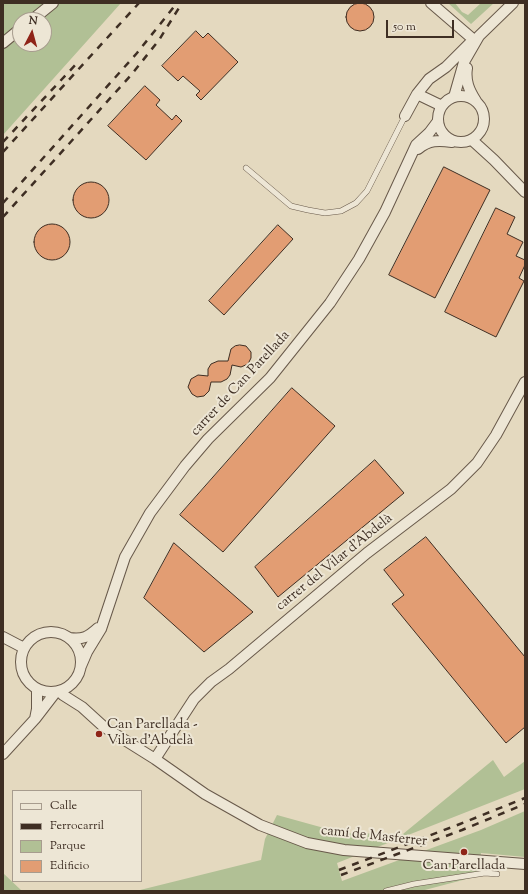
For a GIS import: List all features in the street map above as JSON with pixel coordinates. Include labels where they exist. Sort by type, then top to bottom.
[{"type":"street","points":[[42,12],[54,3]]},
{"type":"street","points":[[432,3],[477,38]]},
{"type":"street","points":[[405,116],[417,94],[430,80],[446,67],[513,3]]},
{"type":"street","points":[[3,43],[12,36]]},
{"type":"street","points":[[454,97],[464,62],[477,38]]},
{"type":"street","points":[[471,50],[466,74],[467,85],[481,107],[485,122],[478,136],[472,140],[457,142],[444,135],[439,128],[438,113],[447,100],[462,96],[470,97],[476,101]]},
{"type":"street","points":[[417,94],[442,106]]},
{"type":"street","name":"carrer de Can Parellada","points":[[81,666],[87,652],[101,629],[125,557],[150,513],[189,461],[208,439],[270,378],[330,303],[359,259],[385,212],[416,145],[429,133],[438,121]]},
{"type":"street","points":[[482,130],[483,140],[494,160]]},
{"type":"street","name":"carrer de Can Parellada","points":[[411,156],[422,145],[432,141],[442,140],[457,142]]},
{"type":"street","points":[[472,140],[525,192]]},
{"type":"street","name":"carrer del Vilar d'Abdelà","points":[[155,759],[190,705],[211,682],[229,669],[367,553],[451,489],[477,463],[496,435],[525,382]]},
{"type":"street","name":"carrer de Can Parellada","points":[[70,638],[79,639],[91,634],[99,627],[108,611]]},
{"type":"street","points":[[50,632],[60,633],[70,638],[77,646],[81,655],[81,666],[78,676],[72,684],[64,690],[57,692],[46,692],[36,689],[29,684],[23,676],[21,657],[24,648],[31,640],[40,634],[50,632]]},
{"type":"street","points":[[3,637],[24,648]]},
{"type":"street","name":"camí de Masferrer","points":[[72,684],[77,697],[89,714]]},
{"type":"street","points":[[35,719],[37,709],[36,689]]},
{"type":"street","points":[[3,754],[57,692]]},
{"type":"street","name":"camí de Masferrer","points":[[57,692],[82,707],[104,727],[155,759],[205,794],[253,821],[307,843],[344,850],[525,864]]},
{"type":"lane","points":[[246,168],[291,206],[325,213],[341,211],[356,203],[367,191],[405,116]]},
{"type":"lane","points":[[386,891],[414,884],[485,873],[497,874]]},
{"type":"green space","points":[[3,3],[121,3],[3,135]]},
{"type":"green space","points":[[448,3],[455,3],[462,12],[468,15],[481,3],[494,3],[471,24]]},
{"type":"green space","points":[[493,760],[504,777],[525,761],[525,789],[337,863],[342,881],[481,830],[525,811],[525,857],[481,853],[478,876],[421,891],[136,891],[261,860],[265,839],[277,815],[342,833],[403,834]]},
{"type":"green space","points":[[3,873],[22,891],[3,891]]},
{"type":"building","points":[[360,3],[370,7],[374,17],[370,27],[360,31],[350,27],[346,17],[350,7]]},
{"type":"building","points":[[196,31],[203,38],[208,33],[238,62],[201,100],[196,95],[200,91],[183,76],[178,81],[162,66]]},
{"type":"building","points":[[145,86],[160,100],[156,105],[172,120],[176,115],[182,121],[146,160],[108,126]]},
{"type":"building","points":[[444,167],[490,190],[435,298],[389,275]]},
{"type":"building","points":[[95,182],[104,187],[108,193],[108,207],[104,213],[95,218],[87,218],[78,213],[74,207],[73,196],[78,187],[84,183]]},
{"type":"building","points":[[496,208],[515,217],[507,234],[523,242],[516,256],[525,260],[525,265],[519,278],[524,281],[496,337],[445,312]]},
{"type":"building","points":[[56,224],[65,229],[69,235],[69,249],[65,255],[56,260],[48,260],[39,255],[35,249],[34,238],[39,229],[45,225]]},
{"type":"building","points":[[278,225],[293,239],[224,315],[209,301]]},
{"type":"building","points":[[240,345],[246,346],[251,352],[251,358],[248,364],[241,367],[232,365],[230,375],[227,379],[221,382],[211,382],[209,391],[204,396],[197,397],[192,394],[188,387],[191,379],[198,375],[208,376],[208,369],[211,364],[218,361],[228,361],[231,349]]},
{"type":"building","points":[[292,388],[335,426],[223,552],[180,515]]},
{"type":"building","points":[[375,460],[404,493],[278,597],[255,567]]},
{"type":"building","points":[[426,537],[525,657],[525,727],[506,743],[392,604],[404,595],[384,570]]},
{"type":"building","points":[[174,543],[253,612],[204,652],[144,598]]},
{"type":"railway","points":[[3,152],[139,3]]},
{"type":"railway","points":[[3,203],[137,53],[177,3]]},
{"type":"railway","points":[[3,217],[132,74],[159,40],[182,3]]},
{"type":"railway","points":[[3,142],[79,61]]},
{"type":"railway","points":[[339,870],[525,798]]},
{"type":"railway","points":[[341,875],[462,830],[525,804]]},
{"type":"place","name":"Can Parellada - Vilar d'Abdelà","points":[[99,734]]},
{"type":"place","name":"Can Parellada","points":[[464,852]]}]
